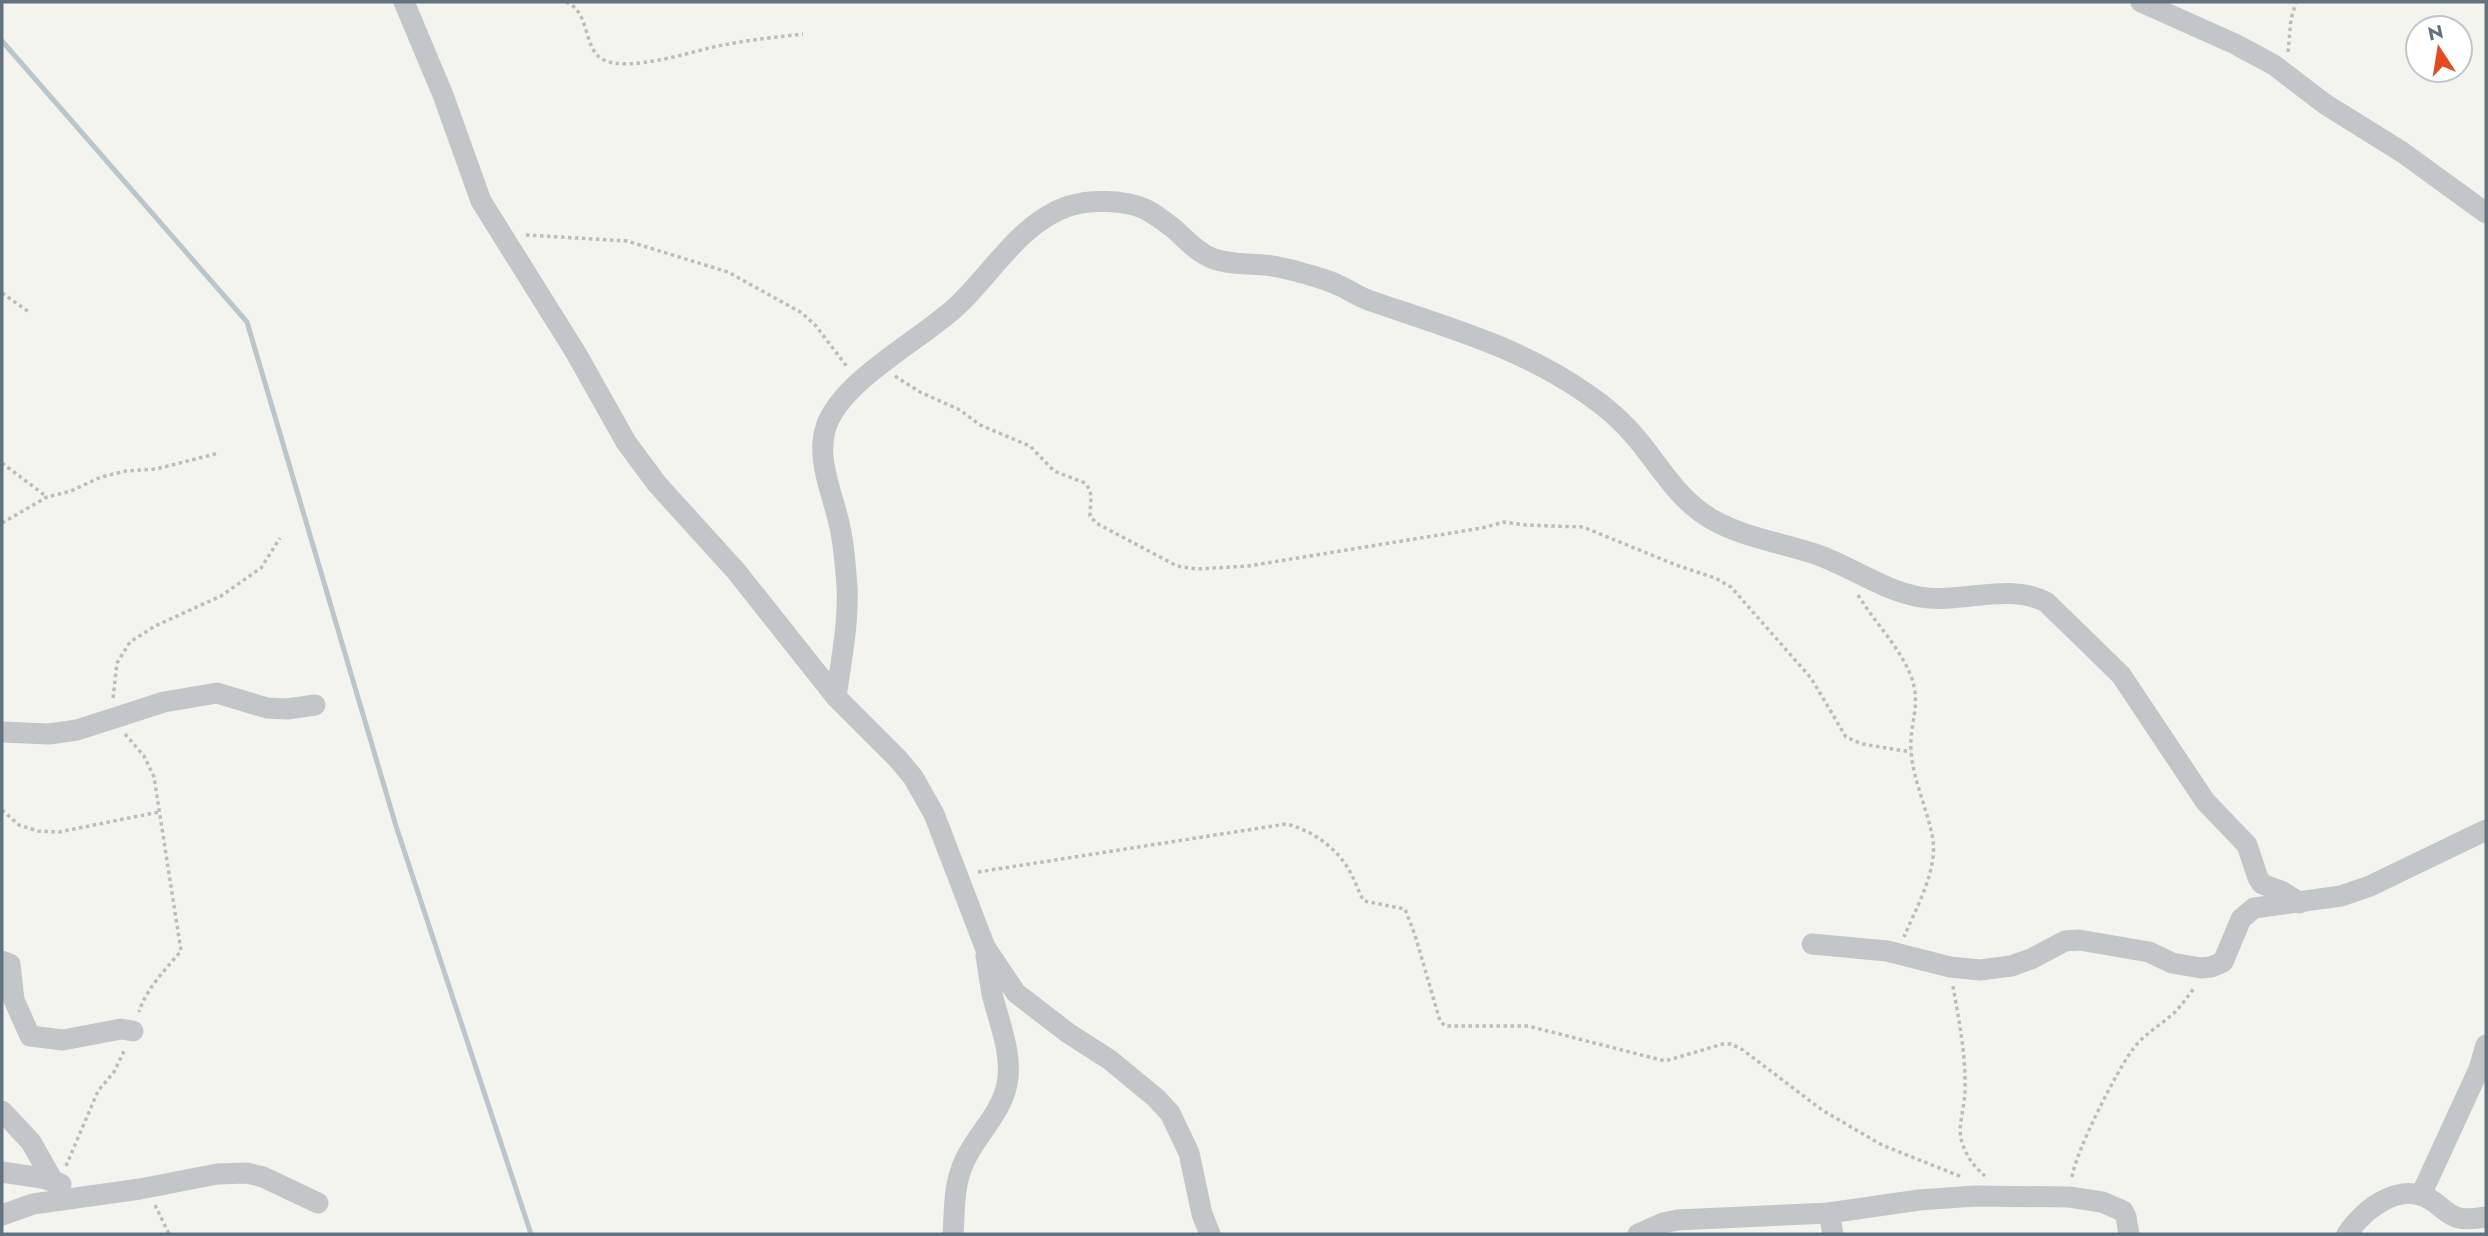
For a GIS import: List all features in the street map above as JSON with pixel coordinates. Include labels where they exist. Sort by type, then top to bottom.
[{"type":"street","points":[[404,2],[443,95],[481,201],[576,353],[626,442],[657,484],[736,570],[836,696],[898,759],[913,778],[934,814],[985,947],[1007,1052],[1007,1085],[991,1120],[965,1158],[958,1177],[954,1194],[953,1234]]},
{"type":"street","points":[[2141,2],[2235,44],[2287,75],[2325,104],[2402,152],[2486,213]]},
{"type":"street","points":[[836,696],[847,591],[840,523],[826,469],[822,438],[834,408],[868,376],[956,307],[1026,232],[1040,221],[1069,206],[1083,203],[1120,203],[1140,206],[1154,214],[1210,258],[1240,265],[1265,265],[1337,284],[1363,299],[1449,326],[1536,364],[1588,394],[1637,439],[1681,495],[1698,510],[1732,529],[1817,555],[1908,594],[1924,598],[1949,599],[2019,593],[2032,595],[2046,602],[2122,675],[2205,801],[2247,845],[2262,884],[2281,891],[2300,903]]},
{"type":"street","points":[[2,732],[49,734],[78,730],[164,702],[217,693],[267,708],[287,709],[315,705]]},
{"type":"street","points":[[1812,944],[1860,947],[1897,953],[1950,967],[1980,970],[2011,966],[2065,941],[2079,940],[2149,952],[2172,962],[2201,968],[2211,967],[2223,962],[2241,919],[2258,906],[2341,896],[2370,886],[2486,830]]},
{"type":"street","points":[[985,947],[1016,993],[1068,1033],[1110,1060],[1170,1113],[1189,1153],[1202,1214],[1210,1234]]},
{"type":"street","points":[[2,961],[10,964],[14,1000],[30,1036],[63,1040],[121,1029],[133,1031]]},
{"type":"street","points":[[2421,1195],[2479,1069],[2486,1045]]},
{"type":"street","points":[[2,1111],[25,1133],[62,1187]]},
{"type":"street","points":[[2,1172],[62,1187],[148,1187],[216,1174],[247,1173],[277,1182],[318,1203]]},
{"type":"street","points":[[2,1215],[33,1204],[62,1187]]},
{"type":"street","points":[[2347,1234],[2374,1206],[2407,1193],[2421,1195],[2433,1201],[2463,1227],[2486,1217]]},
{"type":"street","points":[[1639,1234],[1677,1220],[1829,1213],[1919,1200],[1975,1196],[2069,1197],[2102,1202],[2123,1211],[2129,1234]]},
{"type":"street","points":[[1829,1213],[1833,1234]]},
{"type":"path","points":[[566,2],[578,10],[596,53],[603,60],[662,61],[722,45],[803,34]]},
{"type":"path","points":[[2287,75],[2291,19],[2296,2]]},
{"type":"path","points":[[501,234],[627,242],[727,272],[802,313],[816,326],[828,345],[868,376],[891,373],[920,392],[960,410],[980,425],[1030,446],[1054,471],[1085,483],[1090,490],[1090,516],[1096,523],[1177,566],[1196,569],[1248,566],[1482,528],[1504,522],[1526,525],[1571,524],[1583,527],[1715,578],[1731,587],[1811,678],[1846,737],[1863,744],[1911,752]]},
{"type":"path","points":[[2,293],[29,312]]},
{"type":"path","points":[[2,523],[47,497],[71,491],[113,474],[156,470],[219,453]]},
{"type":"path","points":[[2,463],[47,497]]},
{"type":"path","points":[[62,1187],[98,1091],[114,1072],[133,1031],[142,1002],[181,951],[154,777],[144,756],[114,719],[113,690],[117,663],[130,642],[155,626],[221,596],[261,568],[280,538]]},
{"type":"path","points":[[1852,586],[1868,612],[1898,650],[1912,679],[1917,712],[1911,735],[1911,752],[1933,840],[1933,860],[1924,890],[1897,953]]},
{"type":"path","points":[[2,810],[19,825],[38,831],[59,832],[159,812]]},
{"type":"path","points":[[957,875],[1286,824],[1299,827],[1326,844],[1348,867],[1364,901],[1405,909],[1440,1021],[1446,1026],[1528,1026],[1665,1060],[1731,1044],[1743,1050],[1822,1110],[1882,1145],[1973,1181]]},
{"type":"path","points":[[1950,967],[1964,1063],[1965,1091],[1961,1139],[1975,1168],[1992,1179]]},
{"type":"path","points":[[2069,1197],[2073,1168],[2133,1049],[2175,1012],[2211,967]]},
{"type":"path","points":[[1981,1181],[1985,1176]]},
{"type":"path","points":[[148,1187],[169,1234]]},
{"type":"waterway","points":[[2,41],[247,322],[396,826],[531,1234]]}]
